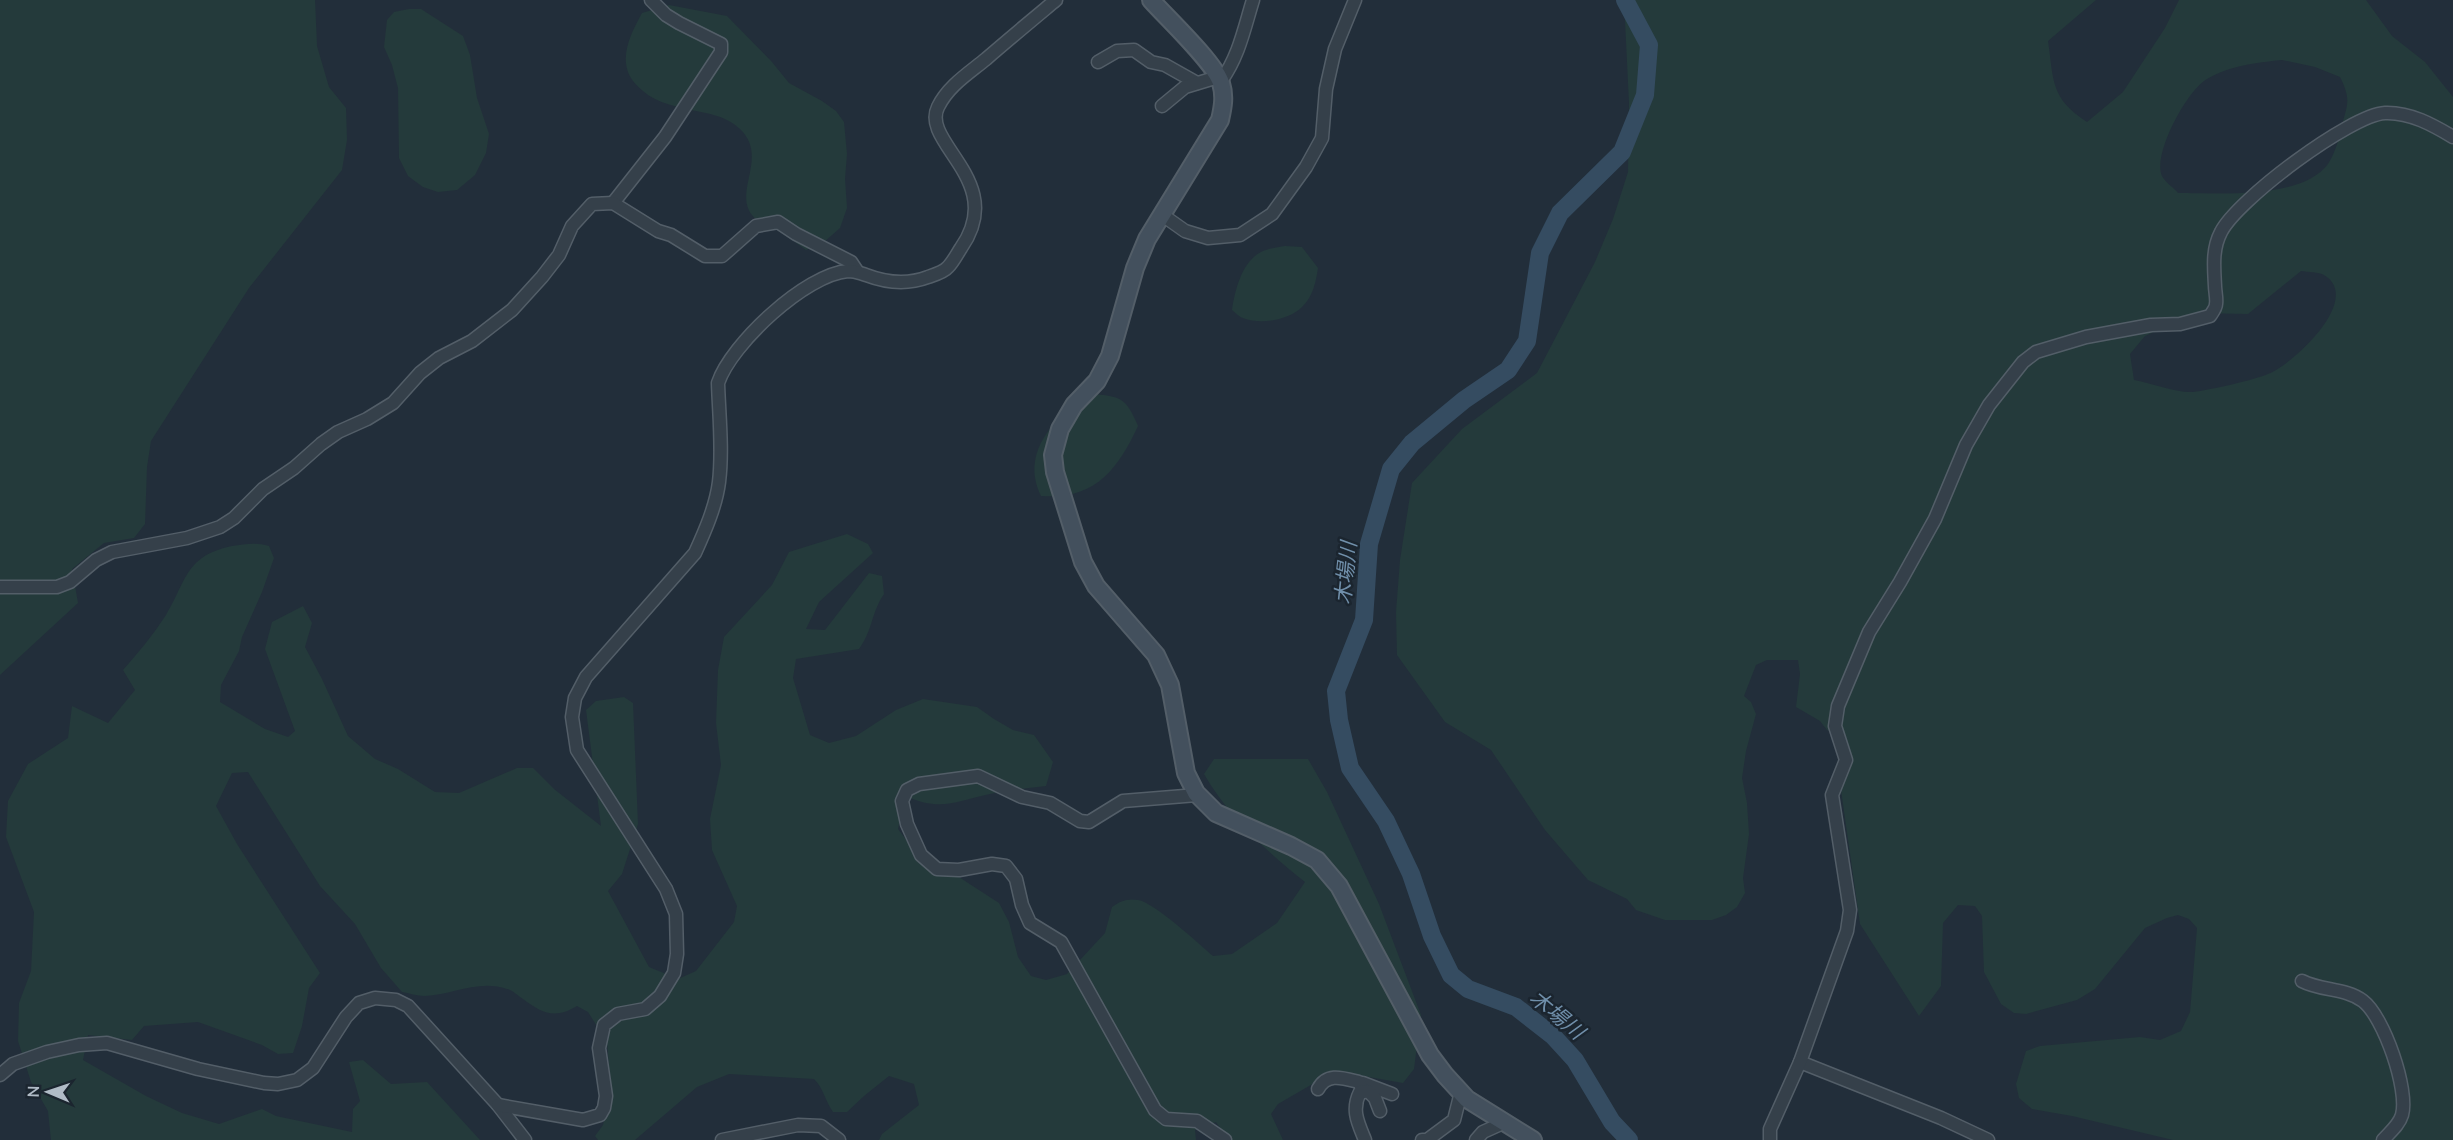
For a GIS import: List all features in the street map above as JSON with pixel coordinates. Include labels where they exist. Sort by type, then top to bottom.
[{"type":"street","points":[[614,203],[665,137],[721,52],[721,44],[680,23],[651,0]]},
{"type":"street","points":[[498,1106],[583,1120],[600,1114],[604,1108],[606,1096],[599,1048],[604,1025],[618,1014],[645,1009],[660,996],[674,973],[676,914],[666,889],[577,750],[572,717],[575,698],[586,677],[695,553],[712,509],[719,482],[718,383],[730,357],[764,320],[812,285],[834,274],[857,271],[896,283],[909,283],[948,268],[966,241],[973,222],[975,202],[972,185],[940,134],[936,123],[936,109],[950,89],[1056,0]]},
{"type":"street","points":[[1151,0],[1208,63],[1219,79],[1224,99],[1220,120],[1147,239],[1135,268],[1110,356],[1097,381],[1074,405],[1060,429],[1053,455],[1055,471],[1083,562],[1096,586],[1156,655],[1170,685],[1186,773],[1197,795],[1216,813],[1317,860],[1339,886],[1430,1055],[1467,1099],[1533,1140]]},
{"type":"street","points":[[1162,106],[1185,87],[1219,79],[1231,67],[1240,47],[1253,0]]},
{"type":"street","points":[[1161,214],[1185,231],[1208,238],[1240,235],[1272,214],[1306,167],[1322,138],[1326,89],[1335,49],[1355,0]]},
{"type":"street","points":[[1098,62],[1117,51],[1134,50],[1151,62],[1165,65],[1197,83]]},
{"type":"street","points":[[1770,1140],[1770,1130],[1800,1062],[1847,931],[1850,910],[1832,795],[1846,760],[1835,726],[1838,706],[1869,632],[1935,519],[1966,445],[1989,405],[2024,362],[2036,352],[2085,337],[2151,325],[2180,324],[2210,316],[2216,304],[2215,246],[2222,230],[2230,219],[2279,174],[2334,134],[2357,121],[2384,113],[2402,114],[2432,125],[2453,138]]},
{"type":"street","points":[[0,587],[57,587],[70,582],[96,560],[112,552],[187,538],[220,527],[234,518],[263,489],[294,468],[321,444],[338,432],[367,419],[393,403],[420,373],[439,358],[472,341],[512,310],[542,278],[559,255],[572,226],[592,204],[614,203],[658,231],[671,235],[705,256],[722,256],[756,226],[778,222],[796,234],[851,262],[857,271]]},
{"type":"street","points":[[1197,795],[1123,801],[1089,822],[1080,821],[1050,803],[1023,797],[978,776],[919,784],[907,790],[902,801],[907,824],[921,855],[938,869],[959,870],[992,864],[1006,866],[1016,879],[1022,905],[1030,924],[1061,942],[1155,1110],[1166,1119],[1197,1121],[1225,1140]]},
{"type":"street","points":[[2302,981],[2314,988],[2345,993],[2362,1000],[2377,1016],[2392,1053],[2403,1097],[2403,1113],[2399,1123],[2383,1140]]},
{"type":"street","points":[[0,1075],[13,1064],[47,1052],[79,1045],[107,1043],[198,1069],[278,1084],[297,1080],[313,1068],[346,1017],[359,1003],[375,998],[396,1000],[408,1006],[498,1106],[525,1140]]},
{"type":"street","points":[[1800,1062],[1941,1118],[1988,1140]]},
{"type":"street","points":[[1318,1089],[1322,1082],[1331,1077],[1361,1087],[1375,1098],[1380,1111]]},
{"type":"street","points":[[1361,1087],[1370,1084],[1384,1093],[1392,1094]]},
{"type":"street","points":[[1361,1087],[1355,1103],[1355,1116],[1365,1140]]},
{"type":"street","points":[[1422,1140],[1427,1140],[1454,1120],[1461,1092]]},
{"type":"street","points":[[1476,1140],[1483,1132],[1503,1123]]},
{"type":"street","points":[[722,1140],[798,1125],[821,1126],[839,1140]]},
{"type":"green space","points":[[0,0],[315,0],[317,46],[329,87],[346,108],[347,140],[342,170],[249,288],[151,441],[147,467],[145,524],[134,538],[104,543],[72,569],[78,603],[0,675]]},
{"type":"green space","points":[[1624,0],[2096,0],[2048,41],[2056,88],[2066,105],[2087,122],[2123,92],[2165,28],[2179,0],[2366,0],[2392,36],[2425,62],[2453,97],[2453,1140],[2173,1140],[2032,1109],[2019,1098],[2016,1084],[2026,1051],[2040,1046],[2140,1037],[2160,1040],[2181,1031],[2190,1012],[2197,928],[2189,919],[2178,915],[2145,928],[2095,989],[2077,1000],[2026,1014],[2014,1013],[2001,1004],[1984,972],[1982,916],[1975,906],[1958,905],[1943,923],[1941,986],[1919,1016],[1860,924],[1841,790],[1853,761],[1846,737],[1827,730],[1820,721],[1796,707],[1800,674],[1798,660],[1767,660],[1756,665],[1744,696],[1751,702],[1756,714],[1746,751],[1742,778],[1747,803],[1749,834],[1743,878],[1745,893],[1737,907],[1726,915],[1712,920],[1665,920],[1636,910],[1627,899],[1588,880],[1545,830],[1491,750],[1445,722],[1397,655],[1396,612],[1400,560],[1412,483],[1462,429],[1537,373],[1595,262],[1613,219],[1628,172],[1629,103]],"holes":[[[2282,60],[2315,67],[2340,77],[2344,85],[2347,97],[2346,108],[2338,143],[2328,164],[2315,176],[2299,184],[2279,189],[2236,193],[2178,193],[2163,178],[2160,166],[2173,124],[2190,96],[2207,79],[2225,71]],[[2301,271],[2324,275],[2334,286],[2336,299],[2320,330],[2307,345],[2279,368],[2252,379],[2192,392],[2134,380],[2130,354],[2145,336],[2196,313],[2248,314]]]},
{"type":"green space","points":[[669,5],[727,16],[789,83],[822,101],[836,111],[844,122],[847,154],[845,179],[847,208],[840,228],[824,242],[806,250],[780,231],[752,215],[747,206],[746,195],[752,162],[751,151],[748,140],[740,129],[716,116],[658,100],[645,93],[633,81],[628,73],[626,56],[634,29],[642,13]]},
{"type":"green space","points":[[421,9],[463,36],[470,55],[477,98],[489,134],[486,153],[475,175],[457,190],[438,192],[423,187],[408,176],[399,158],[398,88],[384,47],[387,20],[394,12]]},
{"type":"green space","points":[[1285,246],[1302,247],[1318,268],[1309,299],[1302,307],[1282,318],[1258,321],[1240,317],[1232,310],[1235,293],[1251,259],[1268,249]]},
{"type":"green space","points":[[1091,394],[1121,400],[1130,409],[1138,426],[1121,456],[1102,479],[1076,493],[1041,496],[1035,480],[1038,450],[1054,424]]},
{"type":"green space","points":[[847,534],[868,544],[873,553],[819,602],[806,629],[825,630],[869,573],[882,576],[884,594],[859,649],[796,659],[793,678],[810,735],[829,743],[856,736],[896,710],[923,699],[977,707],[1013,730],[1034,735],[1053,762],[1046,786],[1018,789],[948,804],[918,801],[905,796],[898,829],[911,846],[999,903],[1009,922],[1018,957],[1031,976],[1046,980],[1067,974],[1105,933],[1112,907],[1127,900],[1145,902],[1176,924],[1213,956],[1232,954],[1277,923],[1305,882],[1236,819],[1204,774],[1214,759],[1308,759],[1327,792],[1379,904],[1421,1015],[1414,1069],[1403,1083],[1335,1071],[1278,1104],[1271,1114],[1283,1140],[1229,1140],[1216,1122],[1195,1130],[1196,1140],[879,1140],[882,1134],[919,1105],[914,1084],[889,1076],[847,1112],[833,1112],[814,1079],[729,1074],[697,1087],[635,1140],[598,1140],[595,1136],[603,1125],[611,1091],[607,1042],[588,1012],[577,1006],[562,1012],[549,1013],[511,991],[497,986],[476,987],[425,996],[402,992],[381,968],[355,924],[320,886],[248,772],[232,773],[216,806],[237,844],[320,973],[309,988],[302,1026],[293,1053],[278,1054],[262,1045],[198,1022],[144,1026],[132,1040],[88,1035],[83,1060],[146,1096],[182,1113],[219,1124],[262,1109],[276,1116],[352,1132],[353,1109],[360,1101],[349,1062],[363,1060],[391,1084],[427,1082],[480,1140],[51,1140],[48,1111],[31,1082],[18,1041],[19,1003],[31,971],[34,912],[6,837],[8,801],[28,764],[68,738],[72,706],[108,723],[135,690],[123,670],[166,615],[189,571],[205,556],[232,546],[255,544],[269,546],[274,558],[242,637],[239,651],[221,685],[220,702],[265,729],[288,737],[295,731],[265,649],[272,622],[303,606],[312,623],[305,647],[348,736],[375,759],[398,769],[435,792],[459,793],[517,768],[533,768],[554,789],[601,826],[586,710],[596,701],[624,697],[633,703],[638,824],[622,874],[608,891],[649,967],[678,979],[696,971],[734,922],[737,906],[712,850],[710,819],[721,765],[716,723],[718,670],[724,637],[772,585],[789,552]]},
{"type":"waterway","name":"木場川","points":[[1625,0],[1649,45],[1645,95],[1622,152],[1560,213],[1540,253],[1527,341],[1508,370],[1464,400],[1412,443],[1391,469],[1369,544],[1364,620],[1336,691],[1339,720],[1350,768],[1386,821],[1411,874],[1432,936],[1451,975],[1468,989],[1516,1007],[1553,1036],[1575,1060],[1612,1122],[1629,1140]]}]
